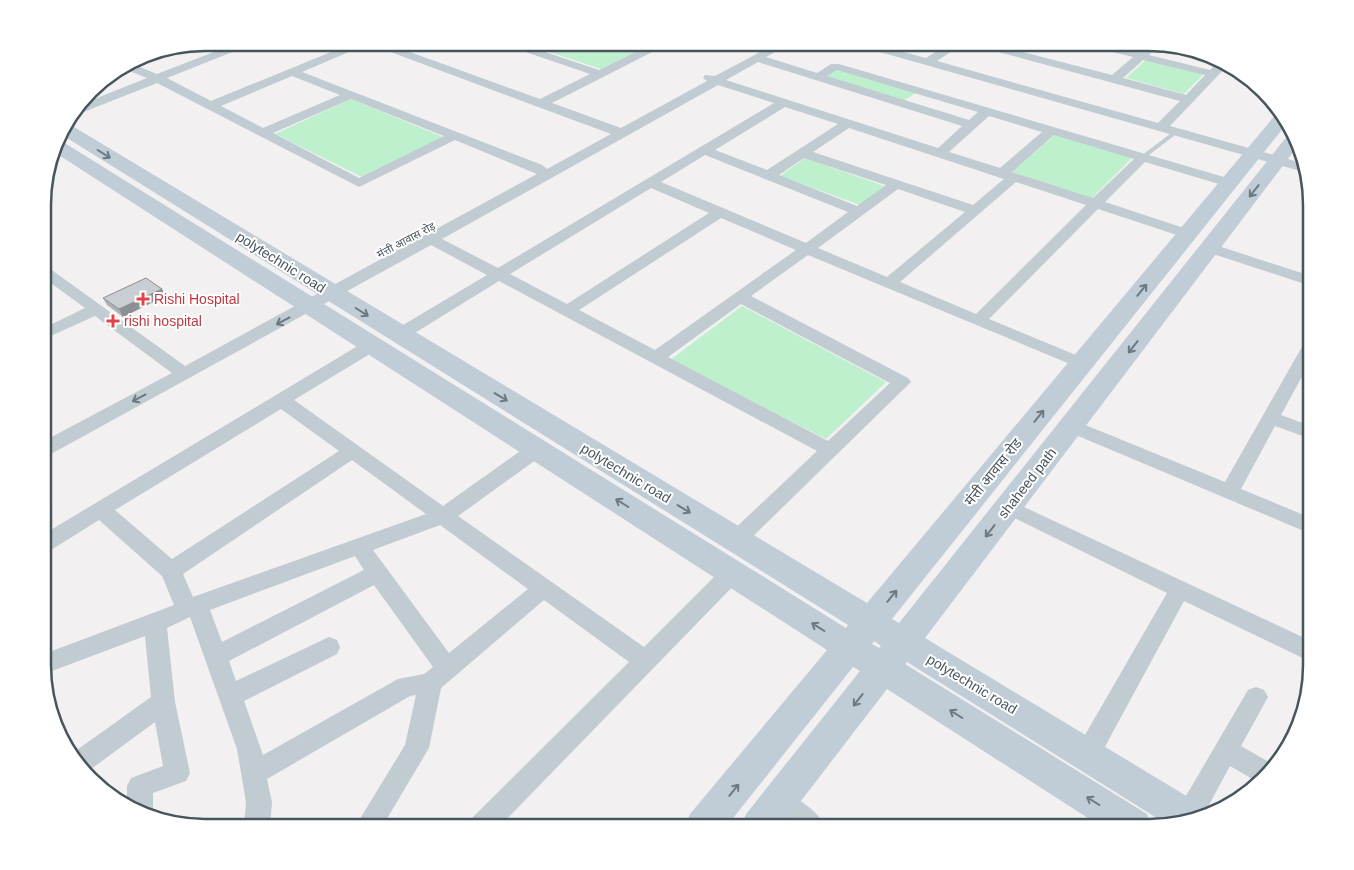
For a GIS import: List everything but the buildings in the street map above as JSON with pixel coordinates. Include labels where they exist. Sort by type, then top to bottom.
[{"type":"street","points":[[51,445],[179,370],[315,296],[431,239],[542,172],[758,51]]},
{"type":"street","points":[[767,51],[818,77],[971,125]]},
{"type":"street","points":[[891,51],[1298,167]]},
{"type":"street","points":[[928,62],[944,51]]},
{"type":"street","points":[[1011,51],[1188,99]]},
{"type":"street","points":[[1122,51],[1213,74]]},
{"type":"street","points":[[1115,79],[1147,51]]},
{"type":"street","points":[[87,106],[221,52]]},
{"type":"street","points":[[211,106],[338,52]]},
{"type":"street","points":[[403,52],[617,130]]},
{"type":"street","points":[[536,52],[600,74]]},
{"type":"street","points":[[542,103],[644,52]]},
{"type":"street","points":[[818,77],[835,66],[1229,183]]},
{"type":"street","points":[[1161,128],[1218,68]]},
{"type":"street","points":[[135,69],[157,78],[359,183],[454,136]]},
{"type":"street","points":[[911,106],[961,71]]},
{"type":"street","points":[[292,72],[542,172]]},
{"type":"street","points":[[711,79],[1096,204],[1302,278]]},
{"type":"street","points":[[264,133],[350,95]]},
{"type":"street","points":[[399,334],[784,102]]},
{"type":"street","points":[[940,153],[987,111]]},
{"type":"street","points":[[768,176],[848,123]]},
{"type":"street","name":"मंत्ती आवास रोड","points":[[710,818],[1082,364],[1199,241],[1229,183],[1265,157],[1279,124]]},
{"type":"street","points":[[889,282],[974,210],[1052,130]]},
{"type":"street","name":"polytechnic road","points":[[70,132],[315,296],[399,334],[1184,815]]},
{"type":"street","name":"shaheed path","points":[[766,818],[1071,426],[1199,241],[1265,157],[1289,142]]},
{"type":"street","points":[[62,148],[315,296],[372,344],[1120,818]]},
{"type":"street","points":[[704,150],[860,212]]},
{"type":"street","points":[[803,153],[974,210]]},
{"type":"street","points":[[979,320],[1143,157]]},
{"type":"street","name":"मंत्ती आवास रोड़","points":[[315,296],[542,172]]},
{"type":"street","points":[[650,183],[1082,364]]},
{"type":"street","points":[[655,358],[897,184]]},
{"type":"street","points":[[567,311],[720,212]]},
{"type":"street","points":[[431,239],[830,450]]},
{"type":"street","points":[[51,276],[179,370]]},
{"type":"street","points":[[736,540],[902,382],[740,297]]},
{"type":"street","points":[[51,331],[96,309]]},
{"type":"street","points":[[51,540],[372,344]]},
{"type":"street","points":[[1230,491],[1302,361]]},
{"type":"street","points":[[51,433],[179,370]]},
{"type":"street","points":[[281,400],[645,661]]},
{"type":"street","points":[[1271,418],[1302,430]]},
{"type":"street","points":[[1071,426],[1302,522]]},
{"type":"street","points":[[51,661],[155,623],[192,607],[443,516],[537,449]]},
{"type":"street","points":[[171,571],[352,451]]},
{"type":"street","points":[[1009,507],[1302,648]]},
{"type":"street","points":[[100,510],[171,571],[192,607],[216,656],[249,749],[259,802],[258,819]]},
{"type":"street","points":[[360,547],[439,676],[417,748],[374,819]]},
{"type":"street","points":[[489,819],[732,573]]},
{"type":"street","points":[[216,656],[377,574]]},
{"type":"street","points":[[254,772],[406,686],[439,676],[544,588]]},
{"type":"street","points":[[1087,755],[1180,589]]},
{"type":"street","points":[[140,804],[140,786],[176,773],[163,702],[155,623]]},
{"type":"street","points":[[230,696],[329,647]]},
{"type":"street","points":[[1192,813],[1256,697]]},
{"type":"street","points":[[84,760],[163,702]]},
{"type":"street","points":[[1226,750],[1261,771]]},
{"type":"street","points":[[779,802],[801,818]]},
{"type":"lane","points":[[1143,157],[1176,132]]},
{"type":"green space","points":[[549,52],[637,52],[601,69]]},
{"type":"green space","points":[[1147,59],[1204,74],[1184,94],[1126,78]]},
{"type":"green space","points":[[838,69],[916,93],[903,101],[825,77]]},
{"type":"green space","points":[[351,99],[443,137],[362,177],[275,134]]},
{"type":"green space","points":[[1056,134],[1132,158],[1092,198],[1012,172]]},
{"type":"green space","points":[[805,158],[884,186],[860,205],[780,176]]},
{"type":"green space","points":[[742,306],[886,382],[826,439],[670,360]]},
{"type":"place","name":"Rishi Hospital","points":[[143,299]]},
{"type":"place","name":"rishi hospital","points":[[113,321]]}]
